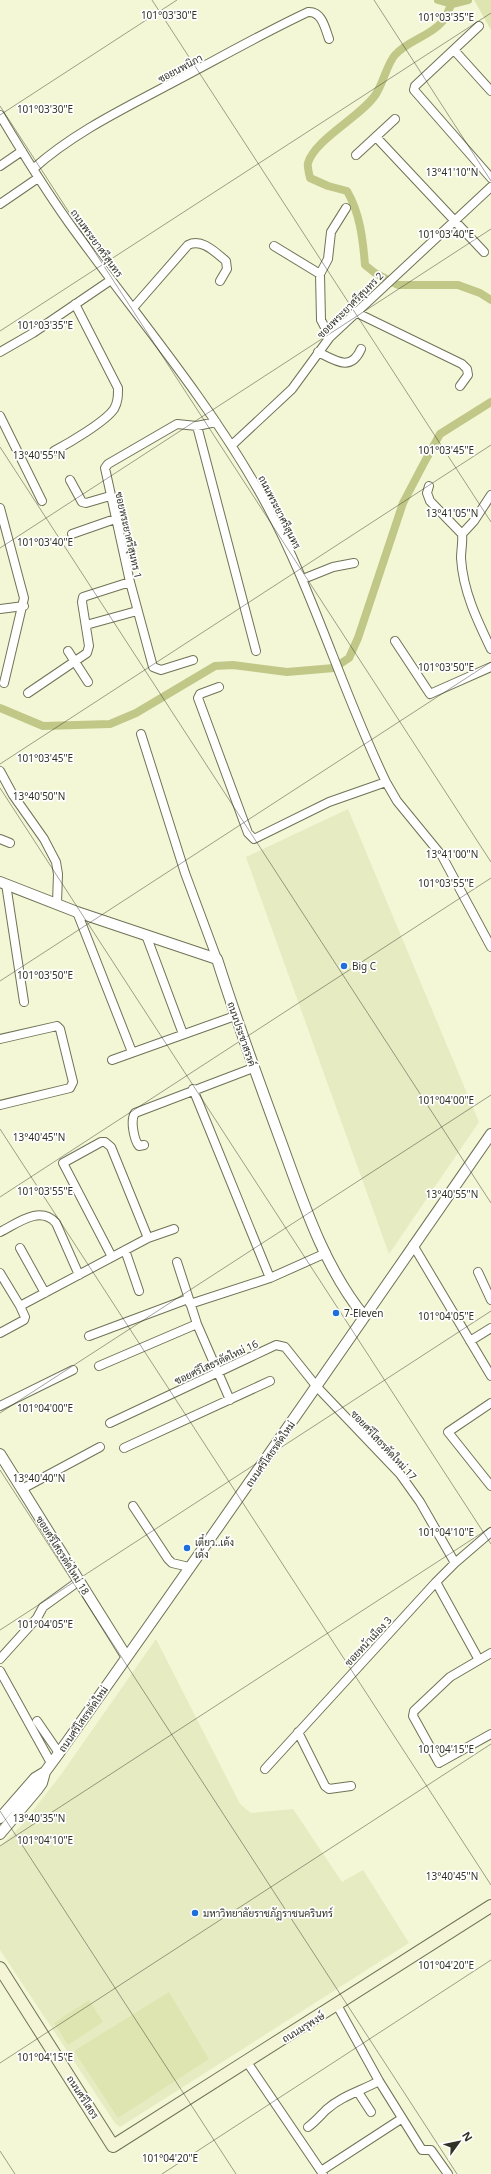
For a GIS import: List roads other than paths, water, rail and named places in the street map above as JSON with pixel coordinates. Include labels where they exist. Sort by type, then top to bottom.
[{"type":"main road","name":"ถนนมรุพงษ์","points":[[113,2146],[491,1906]]},
{"type":"main road","name":"ถนนศรีโสธร","points":[[0,1968],[113,2146]]},
{"type":"street","name":"ซอยนพนิภา","points":[[33,169],[61,146],[113,114],[308,12],[318,14],[330,39]]},
{"type":"street","points":[[479,26],[415,86],[414,90],[491,178]]},
{"type":"street","points":[[454,50],[491,91]]},
{"type":"street","name":"ถนนพระยาศรีสุนทร","points":[[0,115],[38,178],[216,422],[232,445],[261,494],[303,579],[386,782],[397,801],[442,856],[491,947]]},
{"type":"street","points":[[356,155],[395,119]]},
{"type":"street","points":[[376,137],[484,252]]},
{"type":"street","points":[[0,166],[22,151]]},
{"type":"street","points":[[0,204],[38,178]]},
{"type":"street","name":"ซอยพระยาศรีสุนทร 2","points":[[232,445],[292,389],[330,337],[355,312],[491,187]]},
{"type":"street","points":[[330,337],[321,320],[320,274],[328,259],[331,232],[346,208]]},
{"type":"street","points":[[133,308],[188,245],[194,242],[202,243],[226,260],[228,269],[220,281]]},
{"type":"street","points":[[274,246],[320,274]]},
{"type":"street","points":[[0,352],[33,333],[111,280]]},
{"type":"street","points":[[54,451],[104,418],[113,410],[118,399],[118,388],[75,304]]},
{"type":"street","points":[[355,312],[462,364],[467,369],[468,375],[460,386]]},
{"type":"street","points":[[318,352],[336,361],[347,363],[353,362],[357,358],[361,349]]},
{"type":"street","points":[[0,416],[42,501]]},
{"type":"street","name":"ซอยพระยาศรีสุนทร 1","points":[[193,660],[161,670],[153,667],[130,582],[105,468],[108,464],[176,424],[197,426],[216,422]]},
{"type":"street","points":[[197,426],[256,651]]},
{"type":"street","points":[[70,480],[82,502],[86,503],[110,496]]},
{"type":"street","points":[[429,486],[427,494],[430,501],[462,534]]},
{"type":"street","points":[[491,495],[474,521],[462,534],[461,557],[468,594],[476,618],[491,649]]},
{"type":"street","points":[[0,508],[24,598],[24,606],[4,683]]},
{"type":"street","points":[[72,534],[115,519]]},
{"type":"street","points":[[303,579],[334,566],[354,563]]},
{"type":"street","points":[[28,693],[86,653],[89,649],[82,602],[83,597],[130,582]]},
{"type":"street","points":[[0,609],[24,606]]},
{"type":"street","points":[[86,625],[137,611]]},
{"type":"street","points":[[395,641],[430,694],[491,667]]},
{"type":"street","points":[[68,651],[88,682]]},
{"type":"street","points":[[219,687],[200,694],[198,698],[248,833],[254,839],[329,802],[386,782]]},
{"type":"street","points":[[141,734],[185,873],[217,959]]},
{"type":"street","points":[[0,771],[13,795],[44,839],[56,862],[58,874],[57,903]]},
{"type":"street","points":[[0,839],[10,843]]},
{"type":"street","points":[[3,883],[77,912],[217,959]]},
{"type":"street","points":[[3,883],[24,1002]]},
{"type":"street","points":[[77,912],[132,1052]]},
{"type":"street","points":[[146,935],[183,1034]]},
{"type":"street","name":"ถนนประชาสรรค์","points":[[217,959],[253,1068],[304,1204],[344,1290],[364,1316]]},
{"type":"street","points":[[112,1060],[235,1016]]},
{"type":"street","points":[[0,1039],[57,1026],[60,1029],[73,1082],[70,1088],[0,1105]]},
{"type":"street","points":[[144,1145],[139,1146],[136,1141],[132,1119],[135,1113],[193,1089],[253,1068]]},
{"type":"street","points":[[193,1089],[270,1278]]},
{"type":"street","name":"ถนนศรีโสธรตัดใหม่","points":[[0,1834],[42,1783],[45,1772],[51,1763],[317,1387],[364,1316],[491,1134]]},
{"type":"street","points":[[112,1257],[64,1164],[101,1142],[105,1142],[111,1147],[148,1238]]},
{"type":"street","points":[[0,1232],[34,1216],[45,1215],[50,1217],[56,1223],[79,1275]]},
{"type":"street","points":[[20,1306],[148,1238],[174,1229]]},
{"type":"street","points":[[413,1245],[491,1376]]},
{"type":"street","points":[[20,1248],[45,1293]]},
{"type":"street","points":[[125,1250],[139,1292]]},
{"type":"street","points":[[89,1336],[189,1301],[270,1278],[326,1253]]},
{"type":"street","points":[[177,1262],[197,1324],[230,1400]]},
{"type":"street","points":[[478,1272],[491,1300]]},
{"type":"street","points":[[0,1273],[25,1317],[24,1320],[0,1332]]},
{"type":"street","points":[[99,1366],[197,1324]]},
{"type":"street","points":[[470,1341],[491,1328]]},
{"type":"street","name":"ซอยศรีโสธรตัดใหม่ 16","points":[[110,1423],[280,1344],[285,1347],[317,1387]]},
{"type":"street","points":[[0,1406],[73,1370]]},
{"type":"street","points":[[124,1448],[270,1381]]},
{"type":"street","name":"ซอยศรีโสธรตัดใหม่ 17","points":[[317,1387],[400,1474],[420,1502],[455,1563]]},
{"type":"street","points":[[491,1403],[448,1432],[491,1486]]},
{"type":"street","points":[[22,1489],[100,1448]]},
{"type":"street","name":"ซอยศรีโสธรตัดใหม่ 18","points":[[0,1454],[126,1656]]},
{"type":"street","points":[[133,1506],[168,1559],[172,1563],[189,1567]]},
{"type":"street","name":"ซอยหน้าเมือง 3","points":[[265,1769],[436,1582],[455,1563],[491,1532]]},
{"type":"street","points":[[0,1659],[37,1618],[43,1607],[79,1581]]},
{"type":"street","points":[[436,1582],[479,1660]]},
{"type":"street","points":[[491,1653],[446,1682],[414,1711],[413,1716],[439,1763],[491,1734]]},
{"type":"street","points":[[0,1671],[51,1763]]},
{"type":"street","points":[[37,1721],[59,1753]]},
{"type":"street","points":[[298,1732],[325,1786],[329,1789],[351,1786]]},
{"type":"street","name":"ถนนศรีโสธรตัดใหม่","points":[[0,1818],[35,1778],[45,1772]]},
{"type":"street","points":[[337,2005],[401,2119],[422,2150],[431,2150],[448,2174]]},
{"type":"street","points":[[247,2062],[322,2173],[401,2119]]},
{"type":"street","points":[[308,2127],[326,2110],[347,2096],[379,2081]]},
{"type":"street","points":[[358,2092],[371,2112]]},
{"type":"waterway","points":[[438,0],[452,4]]},
{"type":"waterway","points":[[468,0],[452,4],[444,20],[437,27],[400,50],[392,58],[376,94],[360,111],[320,145],[312,154],[308,166],[310,178],[328,186],[347,191],[358,217],[362,236],[365,265],[375,273],[398,285],[458,285],[480,293],[491,300]]},
{"type":"waterway","points":[[0,708],[43,726],[110,724],[136,713],[215,666],[233,665],[287,672],[334,668],[349,658],[358,638],[403,503],[440,434],[491,402]]},
{"type":"place","name":"Big C","points":[[344,966]]},
{"type":"place","name":"7-Eleven","points":[[336,1313]]},
{"type":"place","name":"เตี๋ยว..เด้ง เด้ง","points":[[187,1548]]},
{"type":"place","name":"มหาวิทยาลัยราชภัฏราชนครินทร์","points":[[195,1913]]}]
